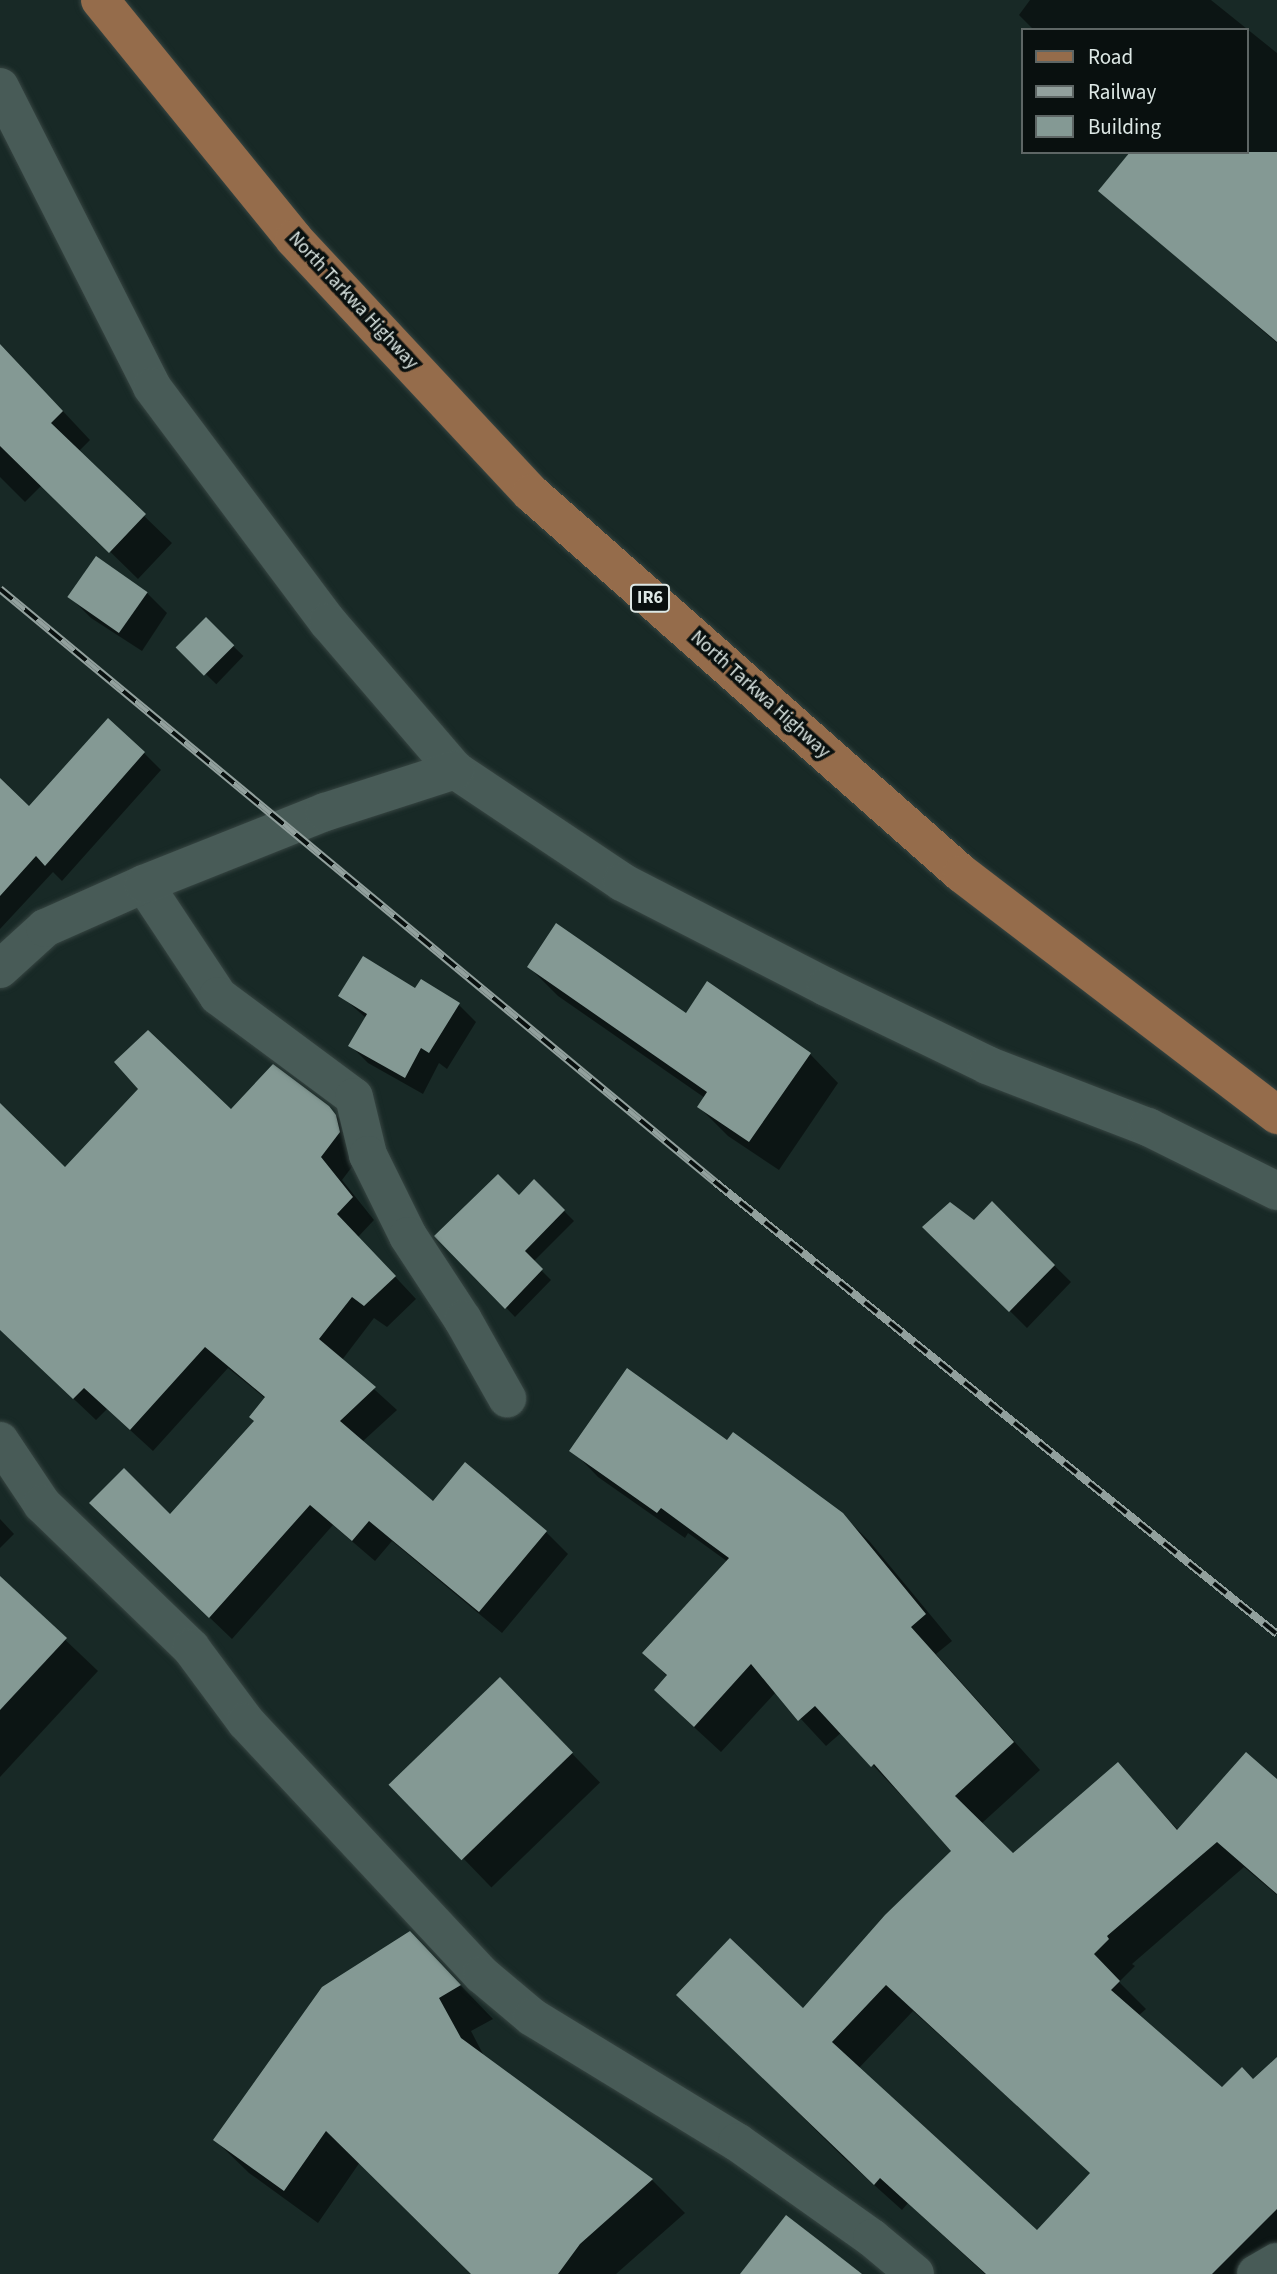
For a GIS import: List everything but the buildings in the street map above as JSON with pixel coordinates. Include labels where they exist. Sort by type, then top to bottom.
[{"type":"main road","name":"North Tarkwa Highway","points":[[100,0],[294,239],[531,493],[962,874],[1277,1115]]},
{"type":"street","points":[[3,98],[152,387],[328,622],[455,770],[622,882],[826,988],[987,1065],[1148,1128],[1277,1191]]},
{"type":"street","points":[[0,969],[45,928],[144,884],[325,811],[455,770]]},
{"type":"street","points":[[144,884],[218,996],[354,1097],[368,1155],[408,1236],[463,1320],[507,1398]]},
{"type":"street","points":[[0,1441],[42,1504],[191,1648],[246,1722],[482,1975],[532,2017],[737,2142],[872,2238],[915,2274]]},
{"type":"street","points":[[1256,2274],[1277,2262]]},
{"type":"railway","points":[[0,589],[715,1182],[1277,1634]]}]
